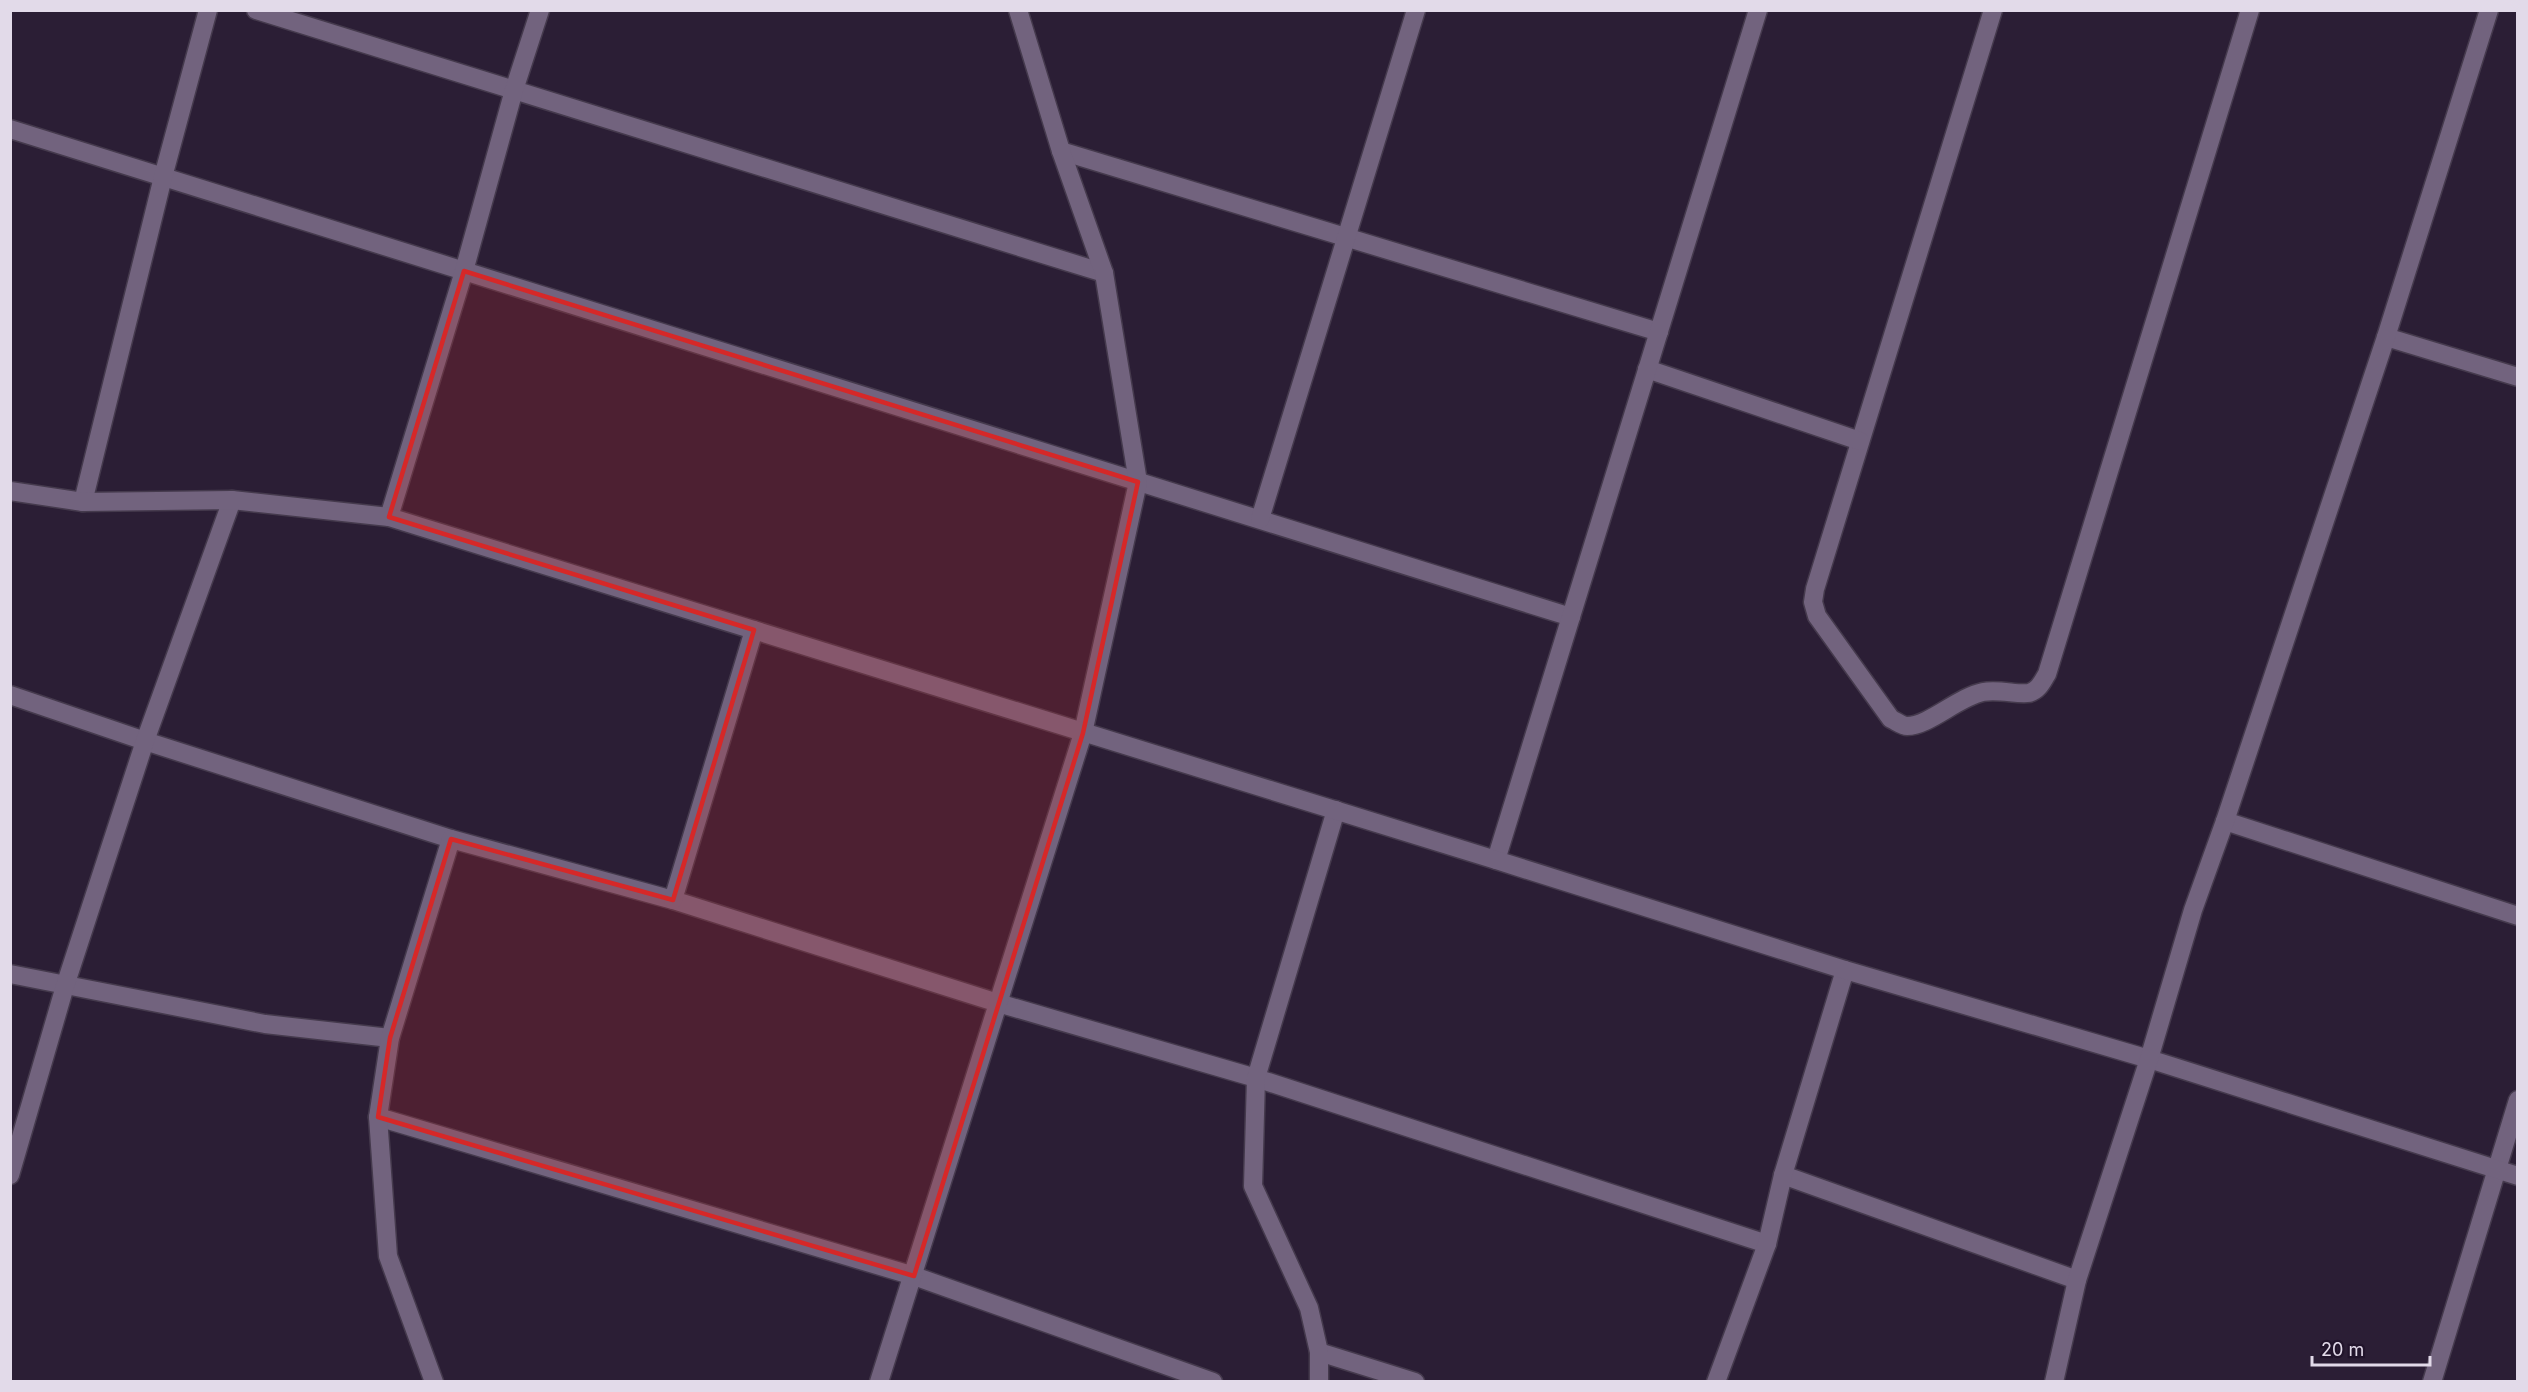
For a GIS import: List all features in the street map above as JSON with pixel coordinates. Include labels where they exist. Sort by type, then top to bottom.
[{"type":"street","points":[[83,502],[163,177],[208,10]]},
{"type":"street","points":[[256,10],[1104,273]]},
{"type":"street","points":[[389,517],[465,271],[514,90],[540,10]]},
{"type":"street","points":[[879,1382],[1083,733],[1138,482],[1104,273],[1061,151],[1018,10]]},
{"type":"street","points":[[1260,519],[1416,10]]},
{"type":"street","points":[[1496,860],[1758,10]]},
{"type":"street","points":[[1993,10],[1860,441],[1813,602],[1818,616],[1891,718],[1905,726],[1920,724],[1959,700],[1982,692],[2003,690],[2027,694],[2039,689],[2048,674],[2250,10]]},
{"type":"street","points":[[2054,1382],[2077,1280],[2149,1059],[2193,910],[2225,821],[2386,337],[2489,10]]},
{"type":"street","points":[[10,129],[1571,617]]},
{"type":"street","points":[[1061,151],[1659,332]]},
{"type":"street","points":[[2386,337],[2517,377]]},
{"type":"street","points":[[1647,369],[1860,441]]},
{"type":"street","points":[[10,491],[83,502],[232,500],[389,517],[1845,970],[2149,1059],[2517,1176]]},
{"type":"street","points":[[10,1175],[65,986],[145,741],[232,500]]},
{"type":"street","points":[[673,900],[754,630]]},
{"type":"street","points":[[10,695],[145,741],[451,839],[673,900],[998,1003],[1256,1078],[1767,1244]]},
{"type":"street","points":[[1319,1382],[1319,1352],[1309,1308],[1253,1186],[1256,1078],[1336,810]]},
{"type":"street","points":[[2225,821],[2517,916]]},
{"type":"street","points":[[434,1382],[388,1256],[378,1118],[390,1038],[451,839]]},
{"type":"street","points":[[1716,1382],[1767,1244],[1783,1175],[1845,970]]},
{"type":"street","points":[[10,974],[265,1024],[390,1038]]},
{"type":"street","points":[[2432,1382],[2517,1100]]},
{"type":"street","points":[[378,1118],[914,1276],[1213,1382]]},
{"type":"street","points":[[1783,1175],[2077,1280]]},
{"type":"street","points":[[1319,1352],[1415,1382]]},
{"type":"highlighted area","points":[[464,271],[1138,482],[1083,733],[914,1276],[378,1117],[390,1038],[451,839],[673,900],[754,630],[389,517]]}]
